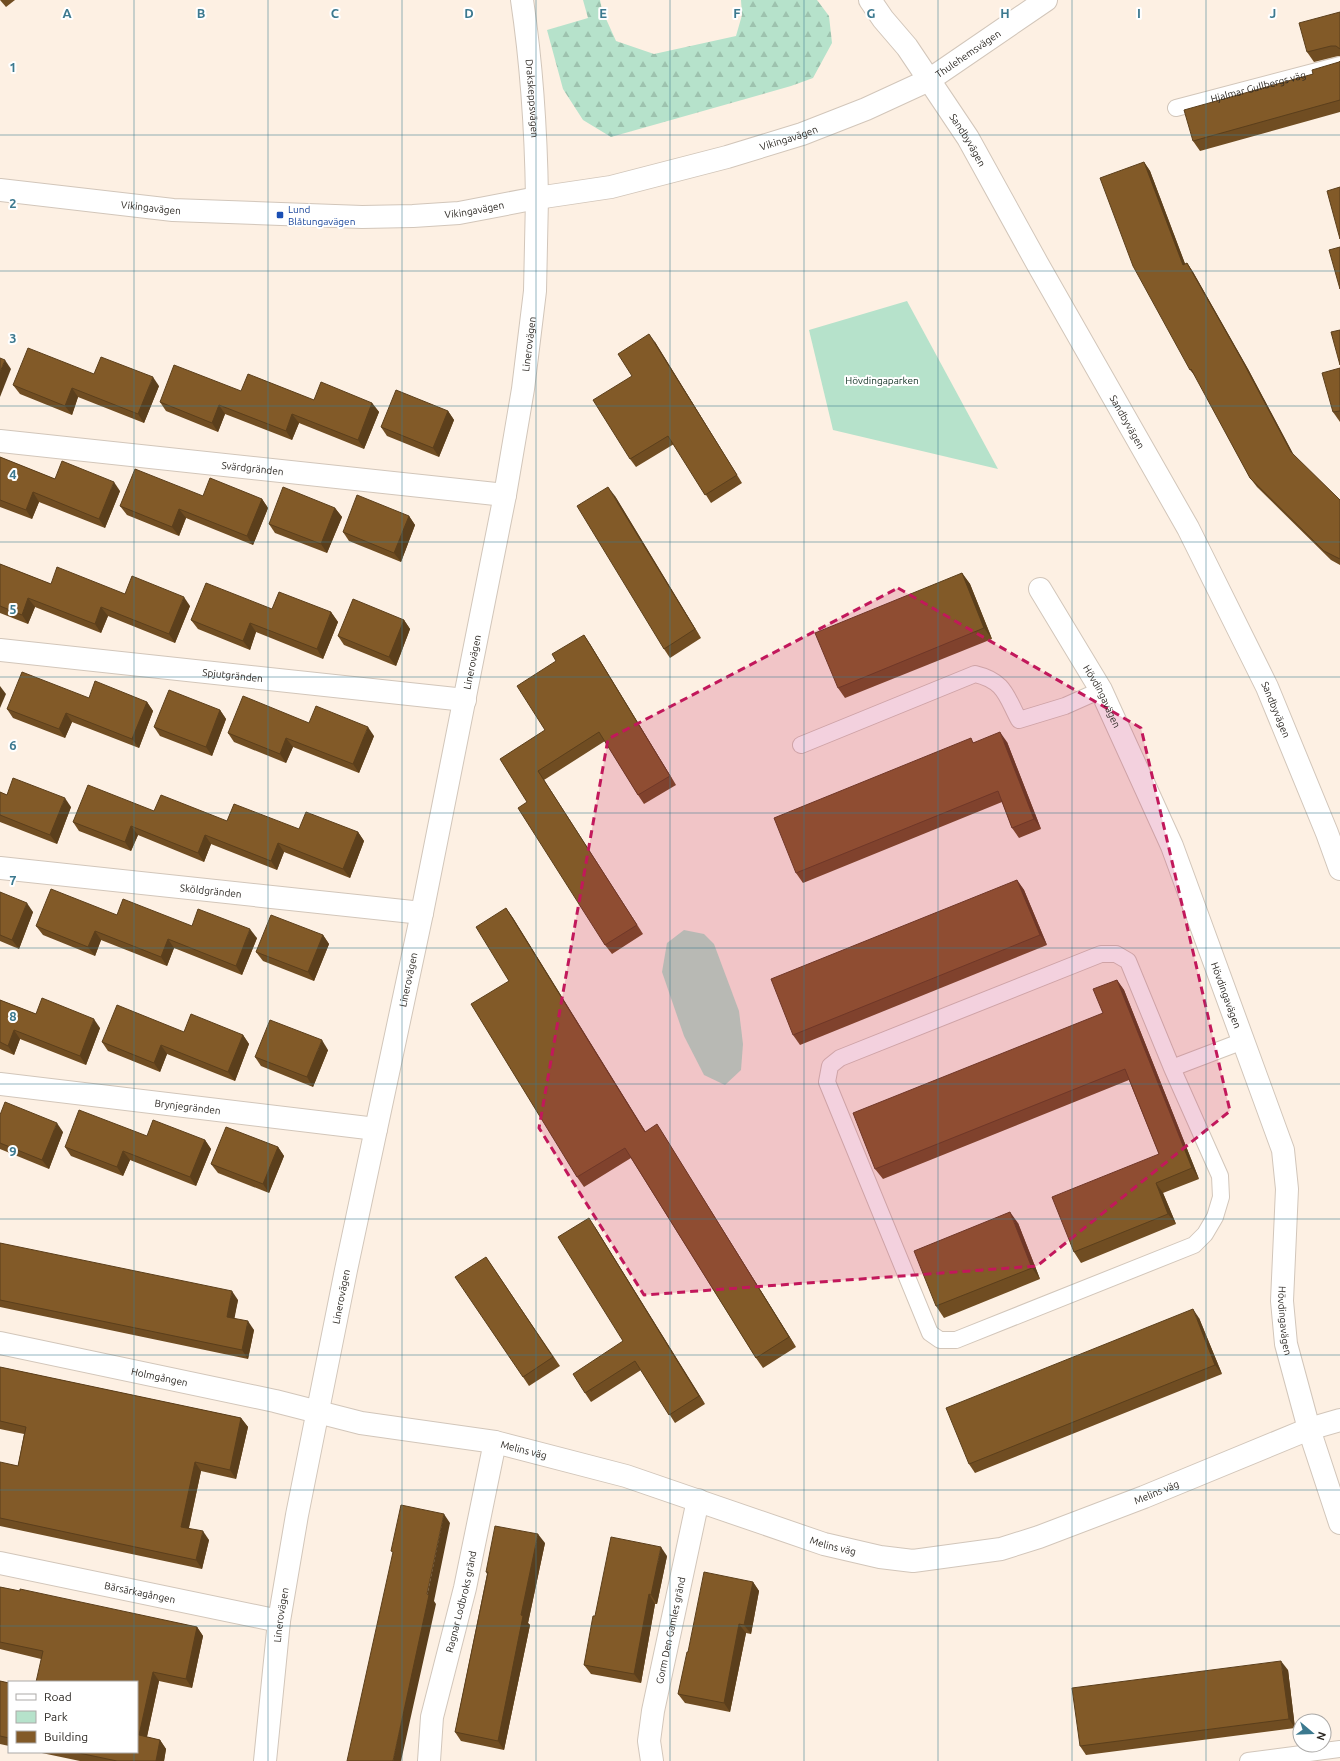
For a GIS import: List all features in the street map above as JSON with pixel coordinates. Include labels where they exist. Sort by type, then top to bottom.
[{"type":"street","name":"Drakskeppsvägen","points":[[522,0],[529,47],[535,118],[537,198]]},
{"type":"street","name":"Sandbyvägen","points":[[870,0],[883,19],[908,47],[968,138],[1037,263],[1188,528],[1267,687],[1327,833],[1340,869]]},
{"type":"street","name":"Thulehemsvägen","points":[[929,80],[1046,0]]},
{"type":"street","name":"Vikingavägen","points":[[0,190],[173,210],[354,217],[413,216],[460,213],[537,198],[611,187],[727,157],[802,134],[850,116],[929,80]]},
{"type":"street","name":"Linerovägen","points":[[266,1761],[279,1621],[297,1515],[422,913],[505,495],[523,388],[535,292],[537,198]]},
{"type":"street","name":"Svärdgränden","points":[[0,441],[505,495]]},
{"type":"street","name":"Hövdingavägen","points":[[1040,589],[1101,690],[1172,846],[1283,1150],[1287,1189],[1282,1301],[1286,1344],[1309,1429],[1340,1523]]},
{"type":"street","name":"Spjutgränden","points":[[0,650],[465,700]]},
{"type":"street","name":"Sköldgränden","points":[[0,868],[422,913]]},
{"type":"street","name":"Brynjegränden","points":[[0,1084],[376,1129]]},
{"type":"street","name":"Holmgången","points":[[0,1343],[318,1411]]},
{"type":"street","name":"Melins väg","points":[[318,1411],[361,1423],[495,1442],[626,1476],[824,1544],[880,1557],[913,1561],[1001,1549],[1039,1537],[1144,1497],[1309,1429],[1340,1420]]},
{"type":"street","name":"Ragnar Lodbroks gränd","points":[[429,1761],[432,1717],[465,1588],[495,1442]]},
{"type":"street","name":"Gorm Den Gamles gränd","points":[[652,1761],[649,1741],[653,1711],[698,1500]]},
{"type":"street","name":"Bärsärkagången","points":[[0,1563],[279,1621]]},
{"type":"lane","name":"Hjalmar Gullbergs väg","points":[[1176,108],[1340,65]]},
{"type":"lane","points":[[801,745],[975,674],[988,677],[1002,686],[1019,720],[1065,706],[1101,690]]},
{"type":"lane","points":[[1101,954],[1116,954],[1128,961],[1172,1068],[1220,1176],[1221,1197],[1215,1217],[1205,1234],[1194,1245],[956,1340],[940,1340],[930,1333],[827,1082],[830,1066],[840,1058],[1101,954]]},
{"type":"lane","points":[[1172,1068],[1243,1041]]},
{"type":"lane","points":[[1248,1761],[1340,1749]]},
{"type":"highlighted area","points":[[898,588],[1141,728],[1230,1111],[1037,1266],[644,1295],[539,1128],[608,739]]},
{"type":"green space","points":[[583,0],[600,0],[602,10],[616,41],[654,54],[736,36],[742,15],[741,0],[817,0],[829,16],[832,43],[813,78],[791,86],[611,137],[583,120],[563,89],[547,30],[588,18]]},
{"type":"green space","name":"Hövdingaparken","points":[[907,301],[998,469],[833,430],[809,330]]},
{"type":"green space","points":[[684,930],[704,934],[714,944],[739,1011],[743,1044],[741,1070],[725,1085],[704,1075],[684,1036],[662,972],[667,943]]},
{"type":"building","points":[[1340,12],[1340,49],[1336,46],[1331,46],[1307,52],[1299,23]]},
{"type":"building","points":[[1340,61],[1340,100],[1193,141],[1184,110],[1313,74],[1312,70]]},
{"type":"building","points":[[1144,162],[1183,265],[1187,263],[1242,360],[1291,452],[1340,500],[1340,559],[1324,551],[1250,478],[1133,266],[1100,178]]},
{"type":"building","points":[[1340,187],[1340,239],[1327,191]]},
{"type":"building","points":[[1340,247],[1340,289],[1329,250]]},
{"type":"building","points":[[1340,330],[1340,365],[1331,332]]},
{"type":"building","points":[[649,334],[737,475],[705,495],[668,436],[630,459],[593,400],[632,376],[618,354]]},
{"type":"building","points":[[28,348],[94,374],[101,357],[153,377],[138,414],[72,388],[65,406],[13,385]]},
{"type":"building","points":[[0,358],[5,360],[0,372]]},
{"type":"building","points":[[174,365],[241,391],[248,374],[314,400],[321,382],[372,403],[358,440],[292,414],[286,431],[219,405],[212,423],[160,402]]},
{"type":"building","points":[[1340,368],[1340,411],[1333,412],[1322,373]]},
{"type":"building","points":[[396,390],[448,411],[433,448],[381,427]]},
{"type":"building","points":[[0,457],[55,479],[62,461],[114,482],[99,519],[33,492],[26,510],[0,500]]},
{"type":"building","points":[[135,469],[203,496],[210,478],[262,499],[247,536],[179,509],[172,527],[120,506]]},
{"type":"building","points":[[283,487],[335,508],[321,544],[269,524]]},
{"type":"building","points":[[608,487],[695,629],[664,649],[577,506]]},
{"type":"building","points":[[357,495],[409,516],[394,553],[343,532]]},
{"type":"building","points":[[0,564],[51,584],[57,567],[125,594],[132,576],[184,597],[169,634],[101,607],[95,624],[28,598],[22,615],[0,606]]},
{"type":"building","points":[[962,573],[984,628],[838,688],[815,633]]},
{"type":"building","points":[[206,583],[272,609],[279,592],[331,612],[317,649],[250,623],[243,641],[191,620]]},
{"type":"building","points":[[353,599],[404,620],[389,657],[338,636]]},
{"type":"building","points":[[584,635],[670,776],[638,795],[599,732],[538,771],[637,925],[605,945],[518,808],[527,802],[500,759],[545,730],[517,686],[556,661],[552,654]]},
{"type":"building","points":[[22,672],[89,698],[95,681],[147,702],[132,739],[66,713],[59,729],[7,709]]},
{"type":"building","points":[[169,690],[220,710],[206,747],[154,727]]},
{"type":"building","points":[[243,696],[309,723],[316,706],[368,727],[353,764],[286,738],[280,754],[228,733]]},
{"type":"building","points":[[1000,732],[1034,819],[1012,828],[998,791],[796,873],[774,818],[971,738],[973,743]]},
{"type":"building","points":[[13,778],[65,798],[50,835],[0,815],[0,792],[7,795]]},
{"type":"building","points":[[88,785],[154,811],[161,795],[227,821],[234,804],[299,829],[306,812],[358,832],[343,869],[278,843],[271,861],[205,835],[198,853],[131,826],[125,842],[73,822]]},
{"type":"building","points":[[1017,880],[1040,935],[793,1035],[771,979]]},
{"type":"building","points":[[51,889],[117,915],[123,899],[192,926],[198,909],[250,929],[236,966],[168,939],[161,957],[95,931],[88,947],[36,926]]},
{"type":"building","points":[[0,892],[27,903],[12,940],[0,935]]},
{"type":"building","points":[[506,908],[645,1132],[657,1124],[789,1337],[756,1358],[625,1148],[577,1177],[471,1004],[509,981],[476,927]]},
{"type":"building","points":[[271,915],[323,935],[308,972],[256,952]]},
{"type":"building","points":[[1117,980],[1192,1168],[1156,1183],[1168,1214],[1074,1252],[1052,1197],[1159,1154],[1125,1069],[875,1169],[853,1113],[1103,1013],[1093,989]]},
{"type":"building","points":[[42,998],[94,1019],[80,1056],[14,1030],[8,1046],[0,1042],[0,1000],[36,1014]]},
{"type":"building","points":[[117,1005],[184,1032],[191,1014],[243,1035],[228,1072],[161,1045],[154,1063],[102,1042]]},
{"type":"building","points":[[270,1020],[322,1040],[307,1077],[255,1057]]},
{"type":"building","points":[[5,1102],[57,1123],[42,1160],[0,1143],[0,1115]]},
{"type":"building","points":[[79,1110],[147,1136],[153,1120],[205,1140],[190,1177],[123,1151],[117,1167],[65,1147]]},
{"type":"building","points":[[226,1127],[278,1147],[263,1184],[211,1164]]},
{"type":"building","points":[[1010,1212],[1032,1268],[936,1306],[914,1251]]},
{"type":"building","points":[[589,1218],[699,1396],[669,1415],[635,1361],[585,1393],[573,1374],[623,1341],[558,1237]]},
{"type":"building","points":[[0,1243],[232,1291],[227,1317],[248,1321],[242,1350],[0,1300]]},
{"type":"building","points":[[486,1257],[553,1357],[523,1377],[455,1277]]},
{"type":"building","points":[[1193,1309],[1215,1365],[969,1464],[946,1408]]},
{"type":"building","points":[[0,1367],[241,1418],[230,1470],[195,1462],[181,1527],[203,1531],[196,1560],[0,1518],[0,1462],[18,1466],[26,1427],[0,1421]]},
{"type":"building","points":[[401,1505],[444,1514],[427,1594],[429,1595],[393,1761],[347,1761],[393,1552],[391,1551]]},
{"type":"building","points":[[495,1526],[538,1534],[521,1615],[523,1616],[498,1741],[455,1732],[488,1572],[486,1572]]},
{"type":"building","points":[[611,1537],[661,1547],[651,1595],[649,1594],[634,1674],[584,1665],[593,1616],[595,1616]]},
{"type":"building","points":[[704,1572],[753,1582],[744,1625],[739,1624],[724,1703],[678,1694]]},
{"type":"building","points":[[0,1587],[20,1591],[20,1589],[197,1627],[186,1679],[153,1672],[139,1735],[160,1740],[156,1761],[117,1761],[79,1753],[138,1753],[138,1681],[36,1681],[43,1651],[0,1642]]},
{"type":"building","points":[[1281,1661],[1289,1719],[1080,1746],[1072,1688]]},
{"type":"building","points":[[0,1681],[8,1683],[8,1738],[0,1736]]},
{"type":"place","name":"Lund Blåtungavägen","points":[[280,215]]}]
